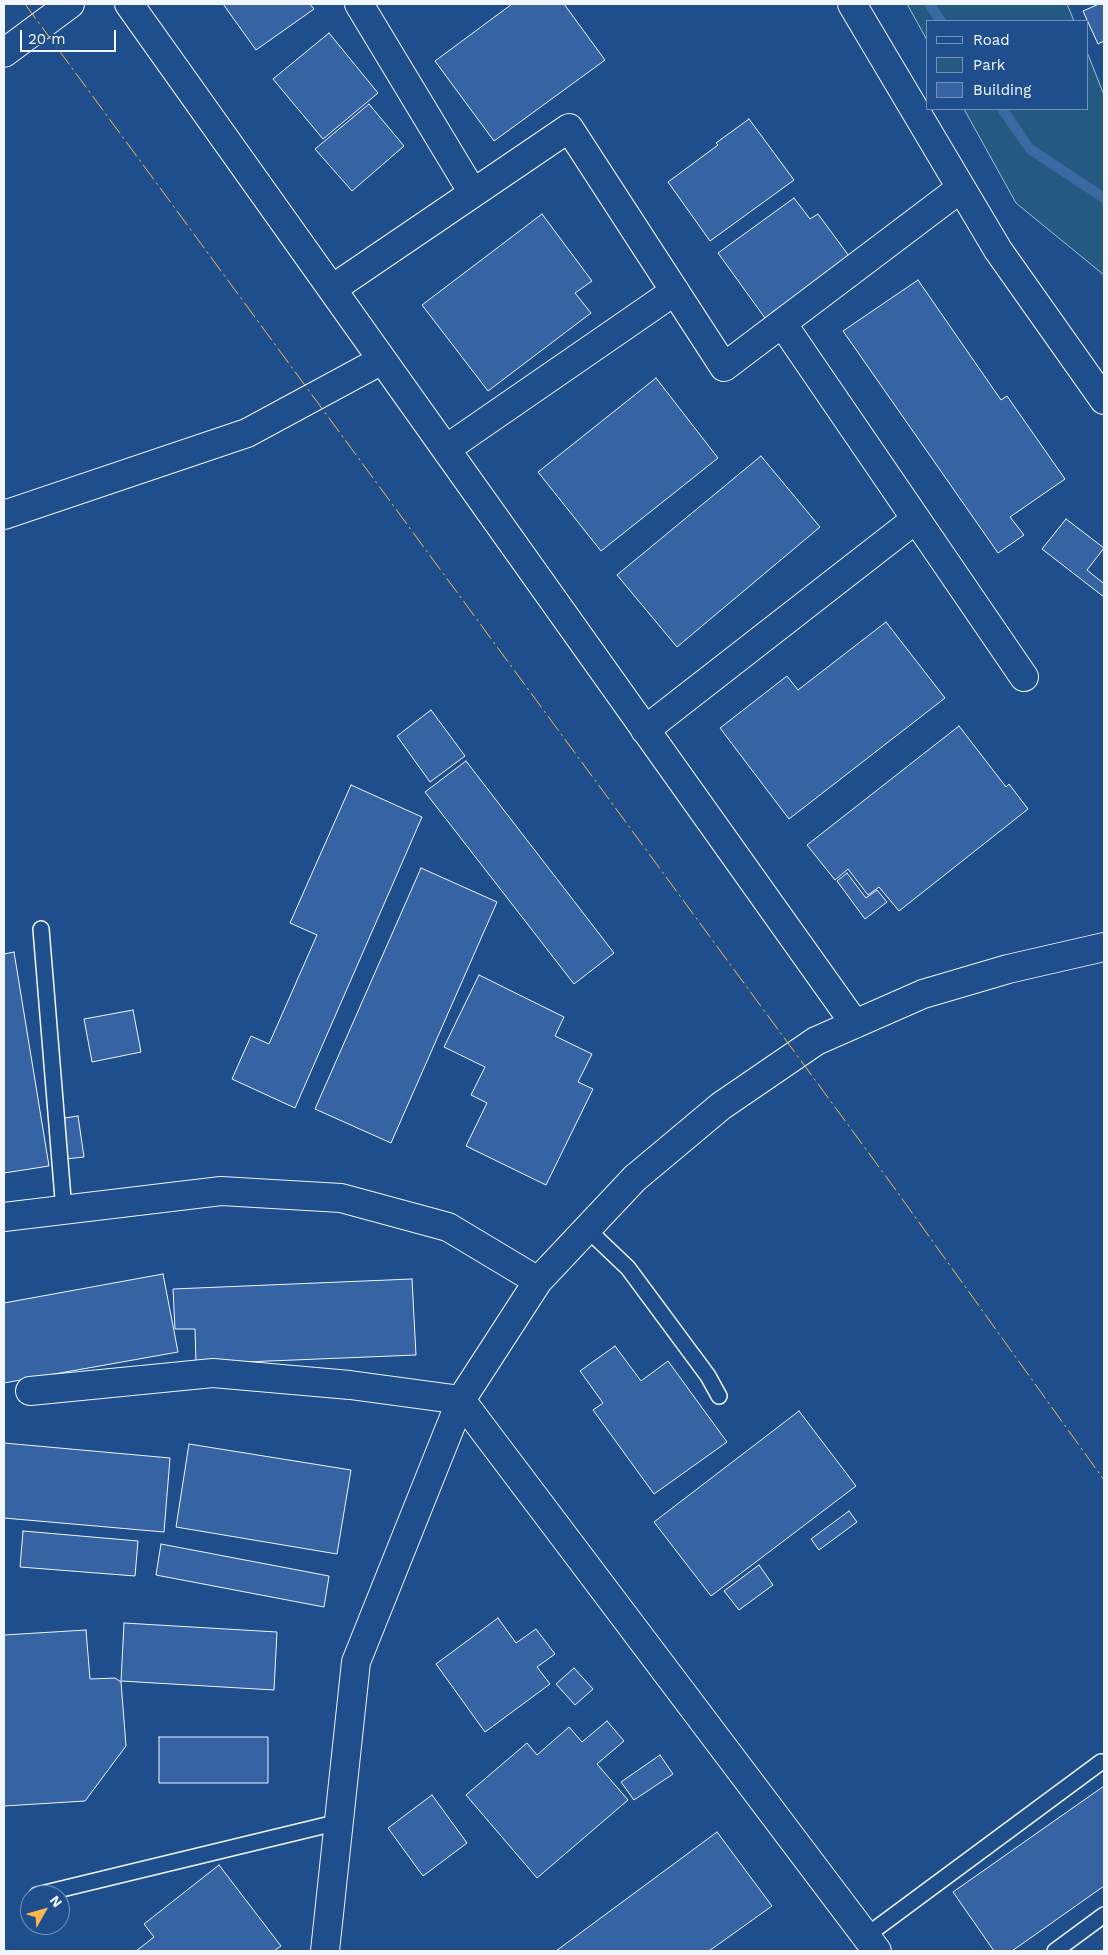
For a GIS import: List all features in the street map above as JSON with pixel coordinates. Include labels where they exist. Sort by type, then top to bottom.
[{"type":"street","points":[[4,53],[70,4]]},
{"type":"street","points":[[129,4],[855,1024]]},
{"type":"street","points":[[359,4],[473,193]]},
{"type":"street","points":[[852,4],[998,250],[1104,400]]},
{"type":"street","points":[[332,289],[569,128],[724,367],[961,188]]},
{"type":"street","points":[[446,449],[675,291]]},
{"type":"street","points":[[782,324],[1024,677]]},
{"type":"street","points":[[4,515],[247,434],[382,360]]},
{"type":"street","points":[[645,730],[916,519]]},
{"type":"street","points":[[325,1951],[356,1662],[461,1400],[538,1281],[635,1178],[721,1106],[816,1041],[923,994],[1008,969],[1104,947]]},
{"type":"street","points":[[4,1216],[221,1191],[341,1198],[448,1227],[538,1281]]},
{"type":"street","points":[[30,1391],[213,1372],[350,1385],[461,1400],[872,1944]]},
{"type":"lane","points":[[41,929],[64,1210]]},
{"type":"lane","points":[[587,1229],[628,1268],[708,1376],[719,1396]]},
{"type":"lane","points":[[872,1944],[1101,1762]]},
{"type":"lane","points":[[70,1887],[339,1822]]},
{"type":"lane","points":[[1055,1951],[1104,1915]]},
{"type":"green space","points":[[907,4],[1067,4],[1074,20],[926,20],[926,38]]},
{"type":"green space","points":[[1088,55],[1104,95],[1104,275],[1016,203],[965,110],[1088,110]]},
{"type":"building","points":[[223,4],[310,4],[314,9],[256,50]]},
{"type":"building","points":[[512,4],[564,4],[605,60],[494,141],[435,61]]},
{"type":"building","points":[[1099,4],[1104,4],[1104,41],[1098,44],[1083,11]]},
{"type":"building","points":[[329,33],[378,93],[323,139],[273,79]]},
{"type":"building","points":[[369,104],[404,146],[352,191],[315,149]]},
{"type":"building","points":[[749,119],[794,180],[710,241],[668,182]]},
{"type":"building","points":[[794,198],[810,219],[818,214],[849,256],[765,318],[718,253]]},
{"type":"building","points":[[542,214],[592,281],[575,293],[591,313],[488,391],[422,305]]},
{"type":"building","points":[[918,280],[1001,400],[1007,396],[1065,479],[1010,517],[1024,535],[998,553],[843,331]]},
{"type":"building","points":[[656,378],[718,458],[601,551],[538,472]]},
{"type":"building","points":[[761,456],[820,527],[677,647],[617,575]]},
{"type":"building","points":[[1066,519],[1104,548],[1087,570],[1104,582],[1104,597],[1042,549]]},
{"type":"building","points":[[886,622],[945,698],[789,819],[720,728],[787,676],[798,690]]},
{"type":"building","points":[[431,710],[465,756],[430,782],[397,736]]},
{"type":"building","points":[[959,726],[1006,787],[1009,784],[1028,809],[899,911],[879,887],[868,895],[848,869],[835,880],[807,845]]},
{"type":"building","points":[[466,761],[614,953],[574,984],[425,792]]},
{"type":"building","points":[[351,785],[422,817],[295,1108],[232,1079],[251,1036],[269,1044],[317,935],[290,923]]},
{"type":"building","points":[[421,868],[497,902],[391,1143],[315,1109]]},
{"type":"building","points":[[847,873],[866,898],[877,890],[887,902],[865,919],[837,881]]},
{"type":"building","points":[[14,952],[49,1166],[4,1173],[4,954]]},
{"type":"building","points":[[479,975],[564,1017],[555,1036],[592,1054],[578,1082],[593,1089],[546,1185],[466,1146],[487,1103],[471,1095],[485,1067],[444,1047]]},
{"type":"building","points":[[133,1010],[141,1052],[92,1062],[84,1019]]},
{"type":"building","points":[[78,1116],[84,1157],[56,1160],[51,1120]]},
{"type":"building","points":[[163,1274],[178,1352],[4,1383],[4,1303]]},
{"type":"building","points":[[412,1279],[416,1355],[196,1364],[195,1329],[175,1329],[173,1289]]},
{"type":"building","points":[[615,1346],[641,1381],[668,1361],[727,1442],[654,1494],[593,1410],[603,1403],[580,1371]]},
{"type":"building","points":[[799,1411],[856,1486],[711,1596],[654,1522]]},
{"type":"building","points":[[4,1443],[170,1458],[164,1532],[4,1518]]},
{"type":"building","points":[[189,1444],[351,1470],[337,1554],[176,1527]]},
{"type":"building","points":[[849,1511],[857,1522],[819,1550],[811,1539]]},
{"type":"building","points":[[23,1531],[138,1541],[135,1576],[20,1567]]},
{"type":"building","points":[[161,1544],[329,1576],[324,1607],[156,1575]]},
{"type":"building","points":[[759,1565],[773,1585],[739,1610],[724,1591]]},
{"type":"building","points":[[498,1618],[516,1643],[536,1629],[555,1654],[537,1667],[550,1684],[485,1732],[436,1664]]},
{"type":"building","points":[[124,1623],[277,1632],[274,1690],[121,1681]]},
{"type":"building","points":[[86,1630],[90,1679],[115,1678],[121,1682],[126,1746],[85,1801],[4,1806],[4,1635]]},
{"type":"building","points":[[574,1668],[593,1689],[575,1705],[556,1684]]},
{"type":"building","points":[[607,1721],[624,1741],[597,1764],[628,1800],[537,1878],[466,1795],[527,1743],[537,1755],[569,1727],[582,1742]]},
{"type":"building","points":[[159,1737],[268,1737],[268,1783],[159,1783]]},
{"type":"building","points":[[660,1755],[673,1774],[634,1800],[621,1782]]},
{"type":"building","points":[[1104,1786],[1104,1886],[1012,1951],[994,1951],[953,1892]]},
{"type":"building","points":[[432,1795],[467,1843],[423,1876],[388,1828]]},
{"type":"building","points":[[717,1832],[772,1906],[709,1951],[556,1951]]},
{"type":"building","points":[[219,1865],[281,1946],[274,1951],[136,1951],[154,1937],[144,1924]]},
{"type":"waterway","points":[[929,4],[940,20]]},
{"type":"waterway","points":[[1003,110],[1030,149],[1104,198]]},
{"type":"power","points":[[25,4],[890,1182],[1104,1480]]}]
